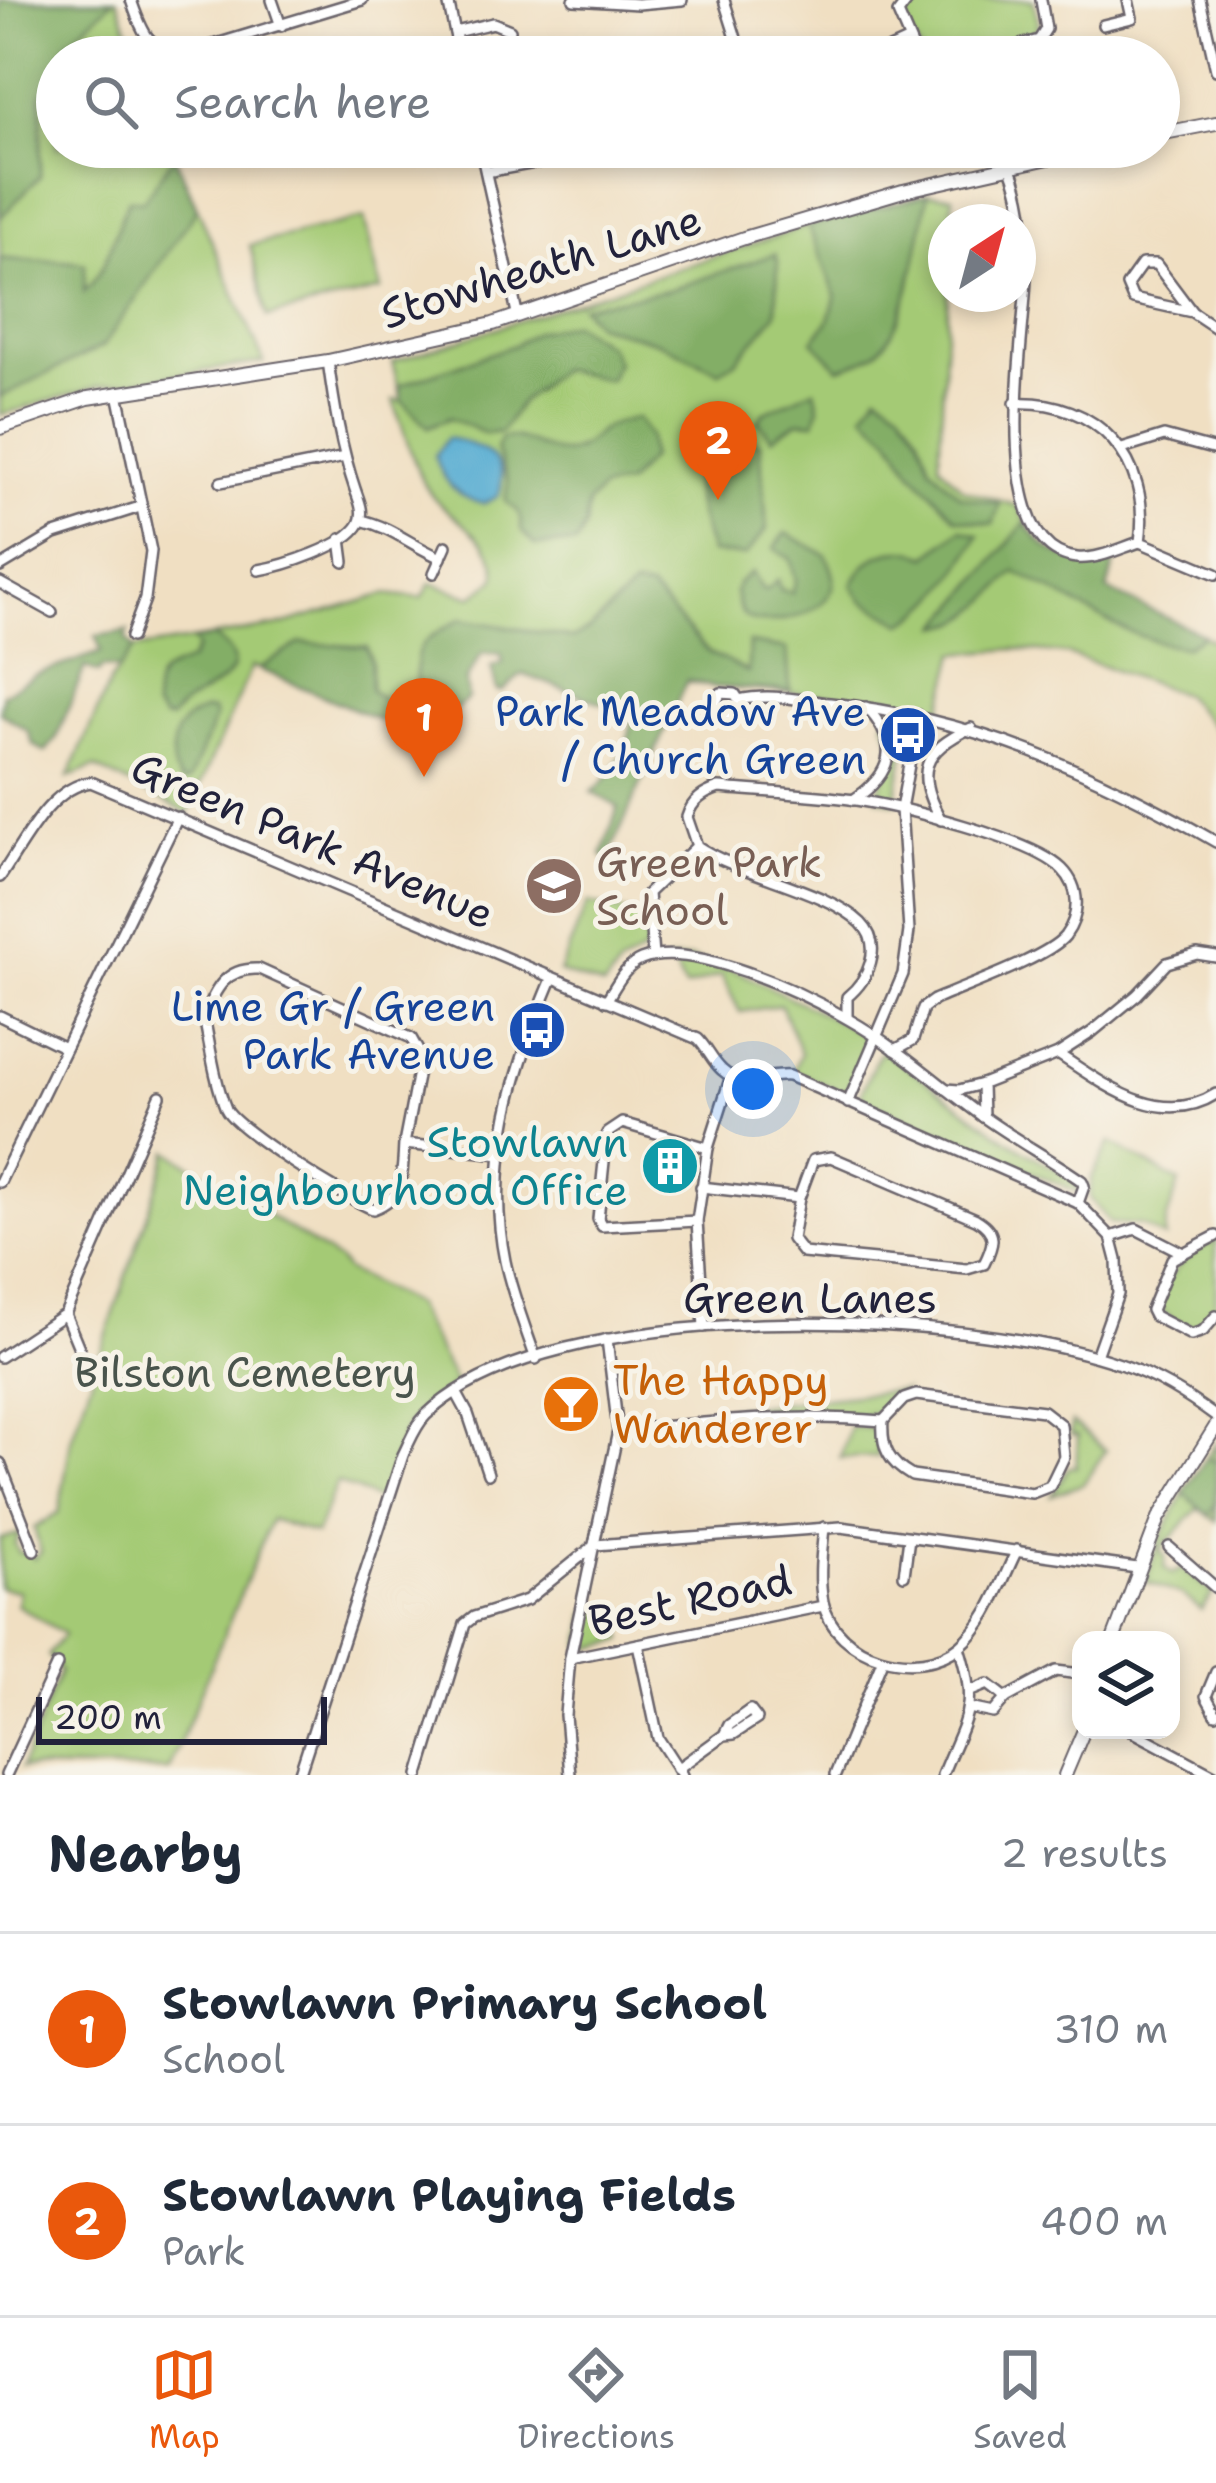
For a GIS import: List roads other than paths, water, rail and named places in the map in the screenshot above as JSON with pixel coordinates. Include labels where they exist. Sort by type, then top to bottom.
[{"type":"street","points":[[131,0],[147,36]]},
{"type":"street","points":[[272,0],[281,26]]},
{"type":"street","points":[[246,36],[362,0]]},
{"type":"street","points":[[434,0],[452,3],[455,36]]},
{"type":"street","points":[[574,0],[638,4],[682,0]]},
{"type":"street","points":[[724,0],[735,36]]},
{"type":"street","points":[[907,36],[898,13],[908,0]]},
{"type":"street","points":[[1041,0],[1044,36]]},
{"type":"street","points":[[1103,25],[1132,18],[1128,0]]},
{"type":"street","points":[[1200,0],[1216,70]]},
{"type":"street","points":[[454,32],[493,23],[510,30]]},
{"type":"street","points":[[1180,130],[1216,123]]},
{"type":"street","points":[[485,168],[517,313]]},
{"type":"street","points":[[486,172],[506,168]]},
{"type":"street","points":[[1010,168],[1027,252],[1015,403],[1030,519],[1057,550],[1076,558],[1140,542],[1216,574]]},
{"type":"street","name":"Stowheath Lane","points":[[0,428],[68,403],[328,361],[493,324],[789,224],[920,187],[1010,168]]},
{"type":"street","points":[[1192,312],[1133,298],[1127,285],[1142,265],[1156,264],[1192,312],[1216,328]]},
{"type":"street","points":[[259,570],[303,559],[341,539],[361,520],[344,457],[328,361]]},
{"type":"street","points":[[118,393],[151,551],[150,575],[131,637]]},
{"type":"street","points":[[1015,403],[1046,401],[1070,409],[1101,427],[1122,449],[1138,493],[1140,542]]},
{"type":"street","points":[[1122,449],[1164,436],[1216,450]]},
{"type":"street","points":[[221,482],[344,457]]},
{"type":"street","points":[[0,567],[55,534],[140,507]]},
{"type":"street","points":[[361,520],[387,526],[441,558]]},
{"type":"street","points":[[341,539],[344,562]]},
{"type":"street","points":[[434,573],[446,546]]},
{"type":"street","points":[[0,583],[52,612]]},
{"type":"street","points":[[739,700],[763,696],[865,706],[971,728],[1130,794],[1216,842]]},
{"type":"street","points":[[854,800],[881,778],[890,759],[880,725],[865,706]]},
{"type":"street","points":[[848,1102],[896,996],[906,958],[909,931],[901,809],[918,715]]},
{"type":"street","points":[[941,820],[926,791],[925,772],[940,743],[971,728]]},
{"type":"street","name":"Green Park Avenue","points":[[0,877],[46,811],[80,783],[110,788],[698,1039],[719,1069],[731,1076]]},
{"type":"street","points":[[817,1004],[847,997],[861,986],[872,961],[863,924],[836,907],[697,846],[687,817],[694,802],[708,792],[719,788],[901,809],[1032,850],[1061,868],[1073,885],[1077,912],[1063,939],[923,1008],[913,1040],[925,1073]]},
{"type":"street","points":[[0,1182],[178,817]]},
{"type":"street","points":[[653,956],[648,893],[697,846]]},
{"type":"street","points":[[606,1001],[631,965],[653,956],[692,954],[736,968],[848,1018],[878,1038],[983,1117],[1082,1181],[1078,1203]]},
{"type":"street","points":[[944,1088],[982,1084],[1058,1054],[1137,995],[1167,963],[1197,954],[1216,957]]},
{"type":"street","points":[[244,968],[259,969],[411,1038],[421,1056],[404,1144],[398,1192],[373,1209],[232,1117],[204,1017],[228,975],[244,968]]},
{"type":"street","points":[[536,1359],[501,1237],[501,1154],[512,1082],[552,979]]},
{"type":"street","points":[[847,997],[848,1018]]},
{"type":"street","points":[[0,1016],[65,1048]]},
{"type":"street","points":[[895,1050],[913,1040]]},
{"type":"street","points":[[1058,1054],[1120,1094],[1146,1103],[1196,1106],[1216,1094]]},
{"type":"street","points":[[704,1327],[697,1221],[700,1187],[731,1076],[748,1080],[789,1076],[1078,1203],[1111,1237],[1117,1260],[1118,1294],[1096,1356]]},
{"type":"street","points":[[982,1084],[983,1117]]},
{"type":"street","points":[[0,1357],[65,1314],[160,1096]]},
{"type":"street","points":[[697,1221],[602,1226],[598,1219],[607,1133],[622,1123],[708,1148]]},
{"type":"street","points":[[404,1144],[501,1154]]},
{"type":"street","points":[[831,1156],[976,1219],[987,1225],[994,1242],[984,1264],[967,1269],[802,1253],[792,1239],[799,1198],[813,1160],[831,1156]]},
{"type":"street","points":[[700,1187],[799,1198]]},
{"type":"street","points":[[1111,1237],[1136,1228],[1181,1252]]},
{"type":"street","points":[[1216,1236],[1172,1259],[1150,1310],[1191,1336],[1216,1316]]},
{"type":"street","points":[[65,1314],[89,1372]]},
{"type":"street","name":"Green Lanes","points":[[299,1775],[404,1455],[422,1421],[456,1393],[536,1359],[607,1339],[704,1327],[837,1323],[943,1330],[1096,1356],[1149,1374],[1216,1421]]},
{"type":"street","points":[[569,1775],[565,1715],[570,1658],[619,1432],[607,1339]]},
{"type":"street","points":[[456,1393],[488,1474]]},
{"type":"street","points":[[916,1395],[1043,1412],[1060,1425],[1064,1457],[1050,1486],[1032,1493],[912,1476],[886,1453],[884,1421],[904,1399],[916,1395]]},
{"type":"street","points":[[619,1432],[760,1416],[884,1421]]},
{"type":"street","points":[[1116,1631],[1159,1518],[1216,1421]]},
{"type":"street","points":[[0,1463],[32,1545],[18,1546]]},
{"type":"street","points":[[418,1775],[465,1624],[527,1600],[595,1545],[824,1527],[1137,1568]]},
{"type":"street","points":[[824,1527],[823,1606],[854,1644],[882,1661],[932,1659],[959,1647],[984,1615],[1017,1550]]},
{"type":"street","points":[[904,1575],[909,1538]]},
{"type":"street","points":[[1168,1547],[1216,1588]]},
{"type":"street","points":[[1167,1569],[1178,1556]]},
{"type":"street","name":"Best Road","points":[[570,1658],[823,1606]]},
{"type":"street","points":[[638,1644],[658,1738],[679,1772],[724,1735]]},
{"type":"street","points":[[942,1775],[969,1708],[971,1691],[959,1647]]},
{"type":"street","points":[[835,1775],[882,1661]]},
{"type":"street","points":[[7,1775],[57,1665]]},
{"type":"street","points":[[969,1708],[993,1713],[1006,1698],[1056,1671],[1072,1673]]},
{"type":"street","points":[[1216,1672],[1206,1696],[1216,1714]]},
{"type":"street","points":[[971,1691],[988,1684],[1006,1698]]},
{"type":"street","points":[[1065,1775],[1080,1739]]},
{"type":"street","points":[[1147,1739],[1214,1775]]},
{"type":"water","points":[[447,438],[490,455],[501,472],[498,496],[484,504],[452,487],[435,456]]},
{"type":"place","name":"Stowlawn Playing Fields","points":[[718,500]]},
{"type":"place","name":"Park Meadow Ave / Church Green","points":[[908,735]]},
{"type":"place","name":"Stowlawn Primary School","points":[[424,777]]},
{"type":"place","name":"Green Park School","points":[[554,886]]},
{"type":"place","name":"Lime Gr / Green Park Avenue","points":[[537,1030]]},
{"type":"place","name":"Stowlawn Neighbourhood Office","points":[[670,1166]]},
{"type":"place","name":"The Happy Wanderer","points":[[571,1404]]},
{"type":"park label","name":"Bilston Cemetery","points":[[245,1372]]}]
